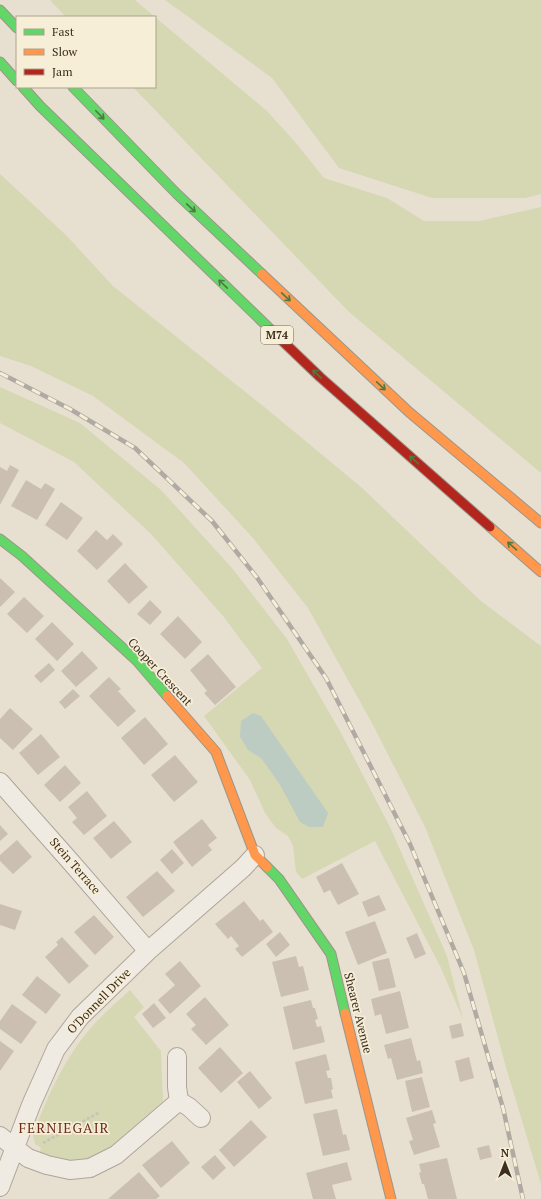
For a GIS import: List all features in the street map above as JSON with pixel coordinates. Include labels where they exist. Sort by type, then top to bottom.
[{"type":"main road","points":[[0,10],[16,27]]},
{"type":"main road","points":[[0,62],[16,80]]},
{"type":"main road","name":"M74","points":[[24,88],[40,106],[320,377],[541,572]]},
{"type":"main road","name":"M74","points":[[74,88],[177,194],[409,412],[541,523]]},
{"type":"main road","name":"Cooper Crescent","points":[[0,539],[22,556],[137,661],[216,752],[255,856]]},
{"type":"main road","name":"Shearer Avenue","points":[[255,856],[279,879],[331,954],[391,1199]]},
{"type":"street","name":"Stein Terrace","points":[[0,782],[148,951]]},
{"type":"street","name":"O'Donnell Drive","points":[[0,1187],[31,1105],[56,1049],[80,1017],[148,951],[255,856]]},
{"type":"street","points":[[176,1057],[179,1101]]},
{"type":"street","points":[[0,1136],[28,1158],[47,1165],[70,1170],[90,1168],[116,1155],[179,1101]]},
{"type":"street","points":[[179,1101],[189,1107],[201,1118]]},
{"type":"path","points":[[28,1158],[38,1146],[100,1112]]},
{"type":"green space","points":[[50,0],[135,0],[154,16],[65,16]]},
{"type":"green space","points":[[165,0],[541,0],[541,194],[525,198],[432,198],[339,168],[272,78]]},
{"type":"green space","points":[[156,18],[267,111],[296,143],[324,178],[387,198],[424,221],[479,221],[541,207],[541,473],[349,312],[134,88],[156,88]]},
{"type":"green space","points":[[0,174],[66,235],[113,286],[268,410],[361,487],[481,601],[541,646],[541,1184],[507,1071],[474,950],[425,827],[373,725],[308,608],[252,537],[184,463],[93,396],[31,366],[0,356]]},
{"type":"green space","points":[[0,387],[80,423],[161,490],[232,568],[287,639],[341,733],[390,827],[447,956],[463,1019],[440,966],[375,841],[302,879],[296,872],[293,846],[288,836],[276,828],[265,813],[250,780],[204,716],[262,668],[223,616],[152,535],[74,462],[0,423]]},
{"type":"green space","points":[[130,990],[144,1007],[134,1017],[161,1051],[163,1101],[106,1151],[95,1158],[84,1161],[64,1162],[39,1153],[41,1148],[35,1144],[33,1135],[47,1100],[64,1065],[78,1044],[96,1022]]},
{"type":"shaded area","points":[[253,713],[261,716],[328,813],[323,827],[309,827],[300,822],[279,783],[261,758],[248,750],[240,737],[241,721]]},
{"type":"building","points":[[10,465],[19,470],[0,505],[0,467],[7,471]]},
{"type":"building","points":[[26,480],[41,489],[45,483],[55,489],[37,520],[11,506]]},
{"type":"building","points":[[61,502],[83,518],[67,540],[45,525]]},
{"type":"building","points":[[96,530],[107,540],[113,534],[123,544],[97,570],[77,551]]},
{"type":"building","points":[[125,563],[148,587],[129,604],[107,581]]},
{"type":"building","points":[[0,578],[15,592],[0,607]]},
{"type":"building","points":[[24,597],[44,616],[27,633],[7,614]]},
{"type":"building","points":[[150,600],[162,612],[150,625],[137,614]]},
{"type":"building","points":[[178,616],[202,642],[185,659],[160,634]]},
{"type":"building","points":[[52,622],[74,644],[57,661],[35,639]]},
{"type":"building","points":[[82,651],[98,668],[76,687],[61,671]]},
{"type":"building","points":[[208,654],[236,687],[215,705],[204,693],[207,691],[190,670]]},
{"type":"building","points":[[49,663],[55,670],[41,683],[34,676]]},
{"type":"building","points":[[109,677],[121,689],[118,691],[136,711],[118,727],[89,696]]},
{"type":"building","points":[[73,689],[80,696],[65,709],[59,702]]},
{"type":"building","points":[[10,708],[33,729],[13,750],[0,738],[0,719]]},
{"type":"building","points":[[145,717],[168,744],[144,765],[121,738]]},
{"type":"building","points":[[41,734],[60,757],[38,775],[19,753]]},
{"type":"building","points":[[175,755],[198,782],[174,802],[151,775]]},
{"type":"building","points":[[65,765],[81,783],[60,802],[44,785]]},
{"type":"building","points":[[87,791],[107,816],[84,835],[72,822],[77,818],[68,807]]},
{"type":"building","points":[[202,819],[217,838],[208,845],[212,850],[192,867],[173,842]]},
{"type":"building","points":[[114,821],[132,842],[111,859],[93,838]]},
{"type":"building","points":[[0,825],[8,834],[0,841]]},
{"type":"building","points":[[17,840],[32,857],[13,874],[0,861],[0,855]]},
{"type":"building","points":[[172,849],[184,863],[172,874],[160,860]]},
{"type":"building","points":[[342,863],[359,894],[338,905],[330,890],[324,893],[316,877]]},
{"type":"building","points":[[157,871],[175,891],[143,917],[126,897]]},
{"type":"building","points":[[379,895],[386,910],[368,917],[362,902]]},
{"type":"building","points":[[244,901],[260,921],[263,919],[273,932],[242,957],[235,949],[239,946],[231,936],[228,939],[215,924]]},
{"type":"building","points":[[0,904],[22,911],[15,930],[0,925]]},
{"type":"building","points":[[94,915],[114,937],[95,955],[74,932]]},
{"type":"building","points":[[375,921],[387,953],[358,965],[345,932]]},
{"type":"building","points":[[280,932],[290,945],[276,957],[266,944]]},
{"type":"building","points":[[417,933],[426,954],[415,959],[406,938]]},
{"type":"building","points":[[62,937],[89,966],[69,984],[45,957],[58,945],[56,942]]},
{"type":"building","points":[[296,956],[299,967],[303,966],[309,990],[281,997],[272,962]]},
{"type":"building","points":[[389,958],[396,987],[379,991],[372,962]]},
{"type":"building","points":[[180,961],[201,986],[170,1014],[158,1000],[175,985],[165,974]]},
{"type":"building","points":[[37,976],[61,995],[46,1014],[22,995]]},
{"type":"building","points":[[400,991],[409,1028],[386,1034],[381,1014],[375,1016],[371,999]]},
{"type":"building","points":[[205,997],[229,1025],[206,1045],[191,1029],[196,1025],[186,1014]]},
{"type":"building","points":[[311,1000],[318,1019],[315,1020],[317,1027],[321,1026],[325,1042],[293,1050],[283,1007]]},
{"type":"building","points":[[154,1003],[166,1018],[153,1028],[142,1014]]},
{"type":"building","points":[[12,1004],[37,1022],[21,1044],[0,1029],[0,1021]]},
{"type":"building","points":[[461,1023],[464,1036],[452,1039],[449,1026]]},
{"type":"building","points":[[411,1038],[417,1061],[420,1060],[423,1073],[397,1080],[391,1058],[388,1059],[384,1045]]},
{"type":"building","points":[[0,1041],[14,1051],[0,1071]]},
{"type":"building","points":[[220,1047],[243,1073],[221,1093],[198,1068]]},
{"type":"building","points":[[326,1054],[330,1070],[326,1071],[328,1078],[331,1078],[333,1098],[305,1104],[295,1062]]},
{"type":"building","points":[[469,1057],[474,1078],[460,1082],[455,1061]]},
{"type":"building","points":[[250,1071],[272,1098],[259,1109],[237,1082]]},
{"type":"building","points":[[422,1077],[430,1107],[412,1112],[405,1081]]},
{"type":"building","points":[[337,1109],[343,1135],[346,1134],[350,1150],[323,1156],[313,1114]]},
{"type":"building","points":[[432,1110],[436,1123],[433,1124],[440,1147],[414,1155],[409,1141],[413,1140],[406,1118]]},
{"type":"building","points":[[251,1120],[267,1137],[234,1167],[219,1150]]},
{"type":"building","points":[[172,1141],[190,1163],[161,1188],[142,1165]]},
{"type":"building","points":[[489,1145],[492,1157],[480,1160],[477,1148]]},
{"type":"building","points":[[215,1155],[226,1168],[213,1180],[201,1167]]},
{"type":"building","points":[[447,1158],[457,1199],[428,1199],[419,1173],[421,1172],[419,1164]]},
{"type":"building","points":[[347,1162],[352,1180],[332,1185],[336,1199],[313,1199],[306,1173]]},
{"type":"building","points":[[139,1172],[160,1196],[156,1199],[108,1199]]},
{"type":"railway","points":[[0,373],[70,409],[135,448],[212,521],[258,579],[326,678],[410,844],[464,973],[503,1108],[523,1199]]},
{"type":"traffic: fast","points":[[0,10],[16,27]]},
{"type":"traffic: fast","points":[[0,62],[16,80]]},
{"type":"traffic: fast","points":[[24,88],[40,106],[271,330]]},
{"type":"traffic: fast","points":[[74,88],[177,194],[262,274]]},
{"type":"traffic: fast","points":[[0,539],[22,556],[137,661],[167,696]]},
{"type":"traffic: fast","points":[[267,867],[279,879],[331,954],[345,1013]]},
{"type":"traffic: slow","points":[[262,274],[409,412],[541,523]]},
{"type":"traffic: slow","points":[[490,527],[541,572]]},
{"type":"traffic: slow","points":[[167,696],[216,752],[255,855],[267,867]]},
{"type":"traffic: slow","points":[[345,1013],[391,1199]]},
{"type":"traffic: jam","points":[[271,330],[320,377],[490,527]]},
{"type":"district","name":"FERNIEGAIR","points":[[64,1128]]}]
